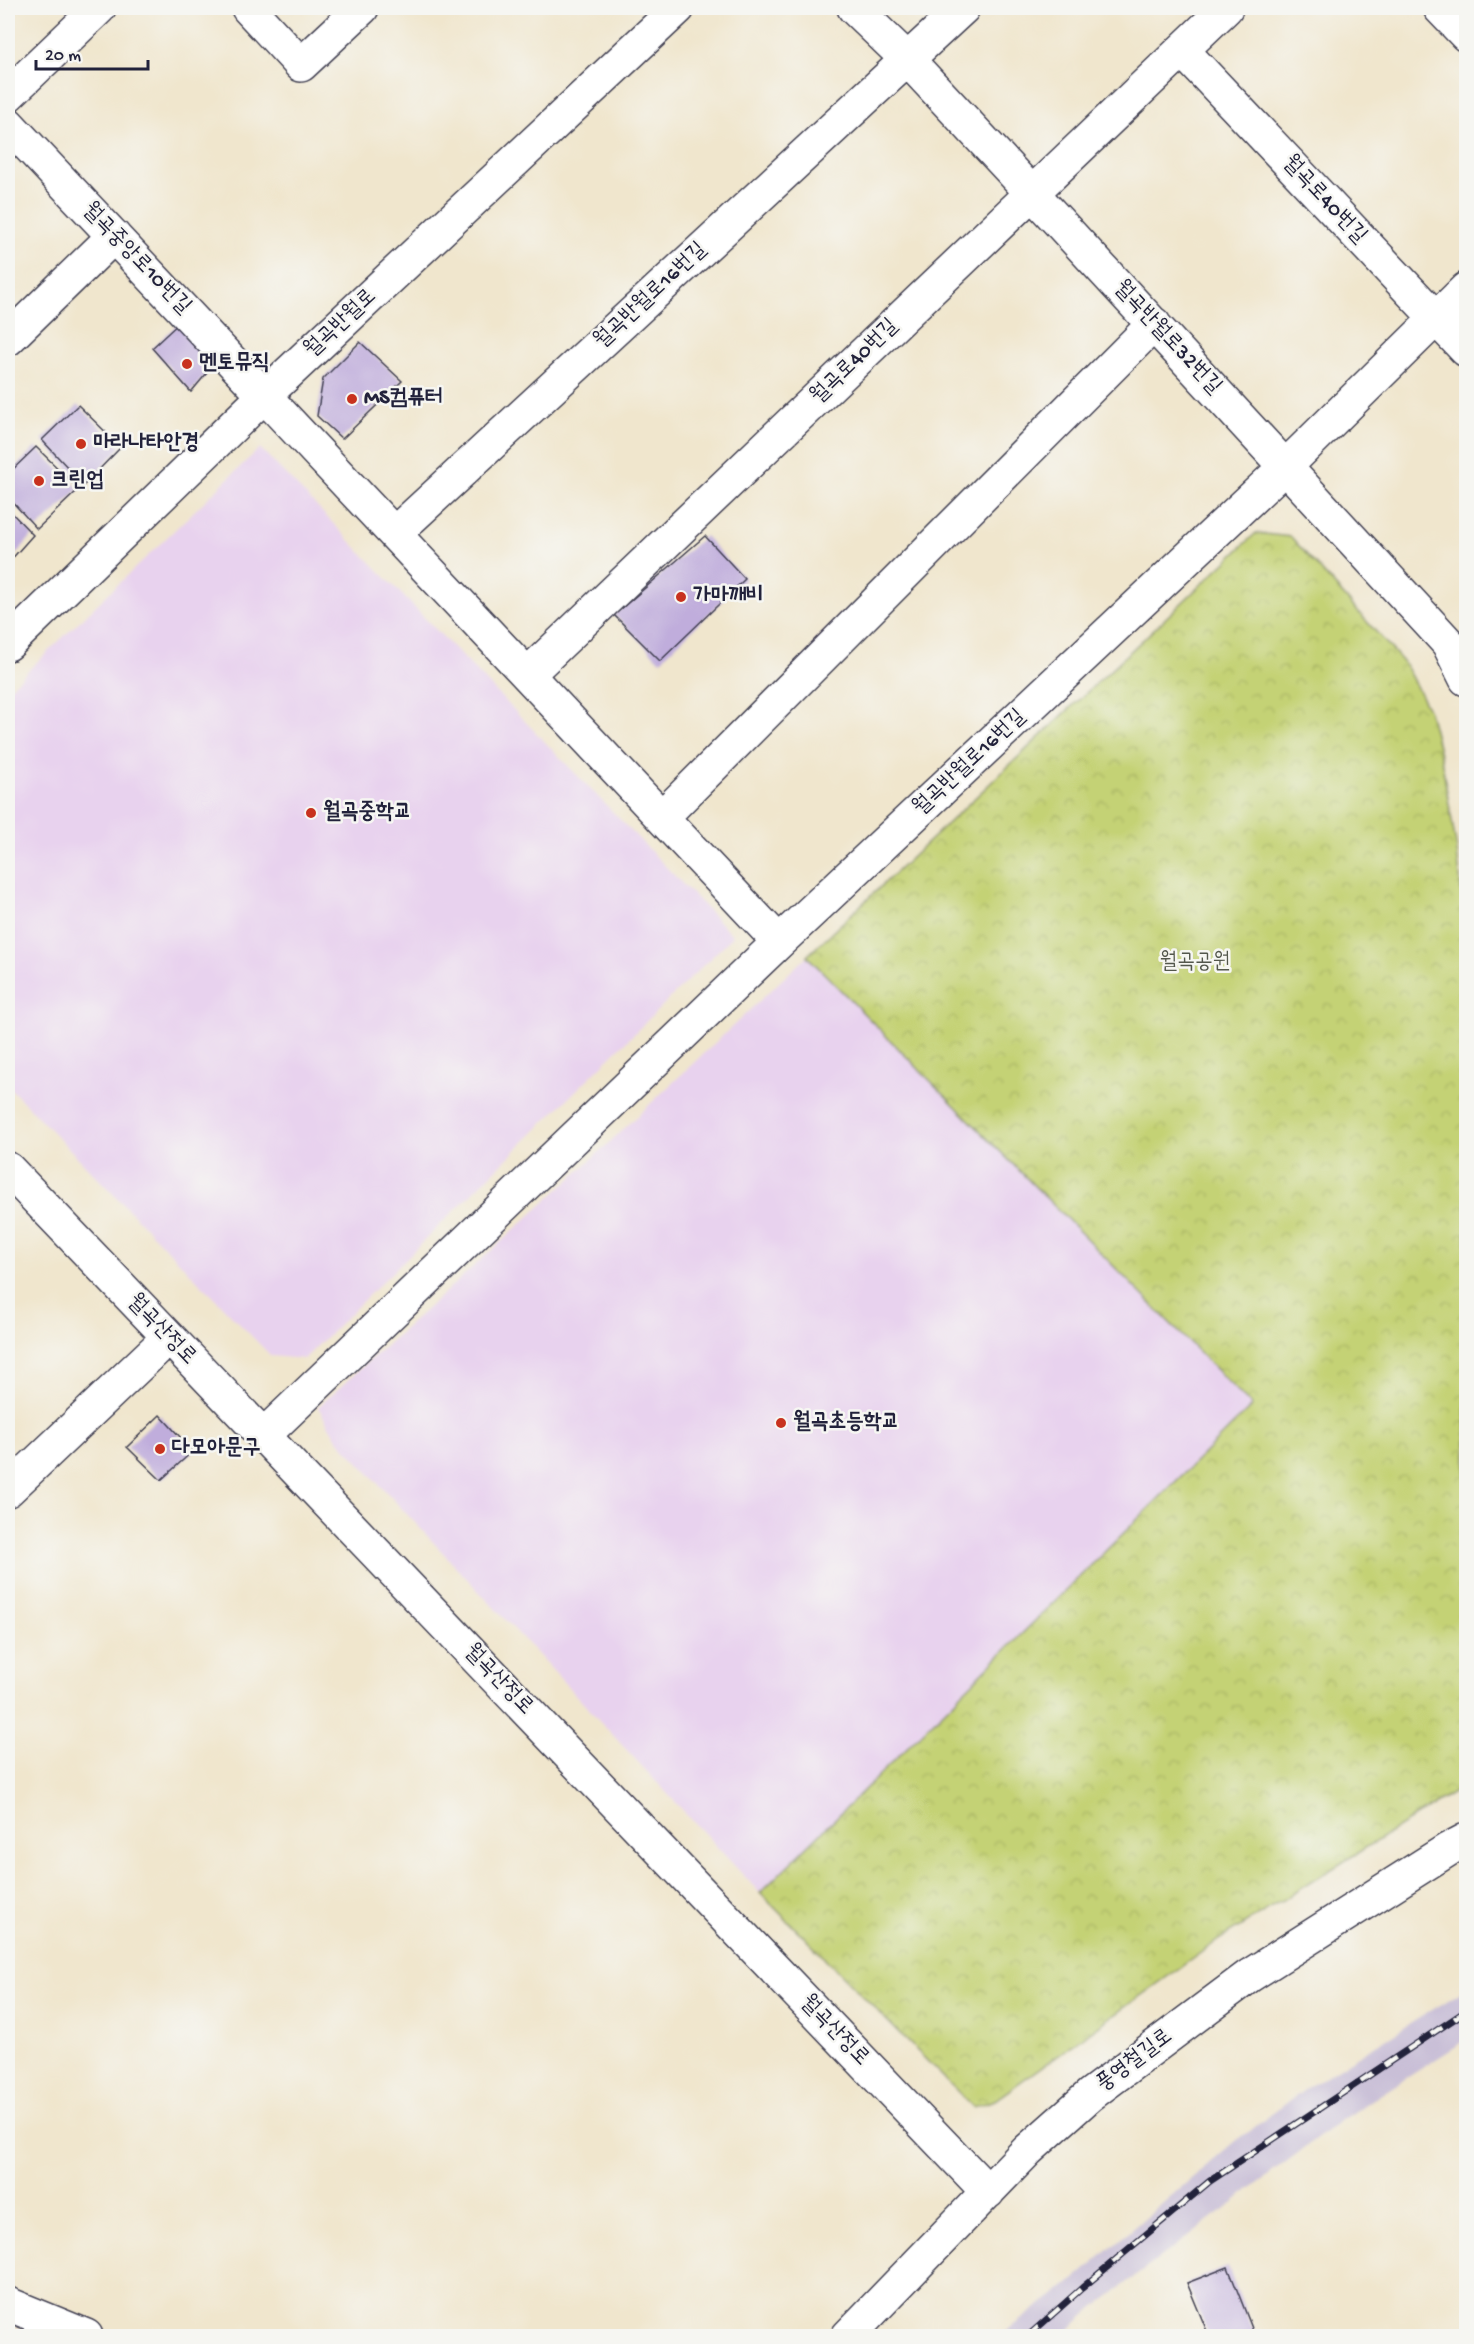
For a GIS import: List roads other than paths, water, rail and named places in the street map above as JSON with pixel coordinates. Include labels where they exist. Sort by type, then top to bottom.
[{"type":"street","points":[[8,95],[99,8]]},
{"type":"street","points":[[248,8],[301,65],[362,8]]},
{"type":"street","name":"월곡반월로","points":[[8,644],[265,395],[678,8]]},
{"type":"street","name":"월곡반월로32번길","points":[[854,8],[908,60],[1448,643],[1467,679]]},
{"type":"street","name":"월곡반월로16번길","points":[[395,533],[963,8]]},
{"type":"street","name":"월곡로40번길","points":[[528,674],[1226,8]]},
{"type":"street","points":[[1440,8],[1467,35]]},
{"type":"street","name":"월곡로40번길","points":[[1182,50],[1467,351]]},
{"type":"street","name":"월곡중앙로10번길","points":[[8,124],[265,395]]},
{"type":"street","points":[[8,339],[114,236]]},
{"type":"street","name":"월곡반월로16번길","points":[[264,1435],[779,942],[1285,467],[1467,289]]},
{"type":"street","points":[[663,816],[1154,324]]},
{"type":"street","points":[[265,395],[779,942]]},
{"type":"street","name":"월곡산정로","points":[[8,1169],[988,2192]]},
{"type":"street","points":[[8,1490],[168,1338]]},
{"type":"street","name":"풍영철길로","points":[[848,2337],[1051,2127],[1082,2101],[1249,1976],[1449,1849],[1467,1840]]},
{"type":"street","points":[[8,2304],[86,2337]]},
{"type":"railway","points":[[1028,2336],[1210,2181],[1466,2011]]},
{"type":"place","name":"멘토뮤직","points":[[187,364]]},
{"type":"place","name":"MS컴퓨터","points":[[352,399]]},
{"type":"place","name":"마라나타안경","points":[[81,444]]},
{"type":"place","name":"크린업","points":[[39,481]]},
{"type":"place","name":"가마깨비","points":[[681,597]]},
{"type":"place","name":"월곡중학교","points":[[311,813]]},
{"type":"place","name":"월곡초등학교","points":[[781,1423]]},
{"type":"place","name":"다모아문구","points":[[160,1449]]},
{"type":"park label","name":"월곡공원","points":[[1195,963]]}]
